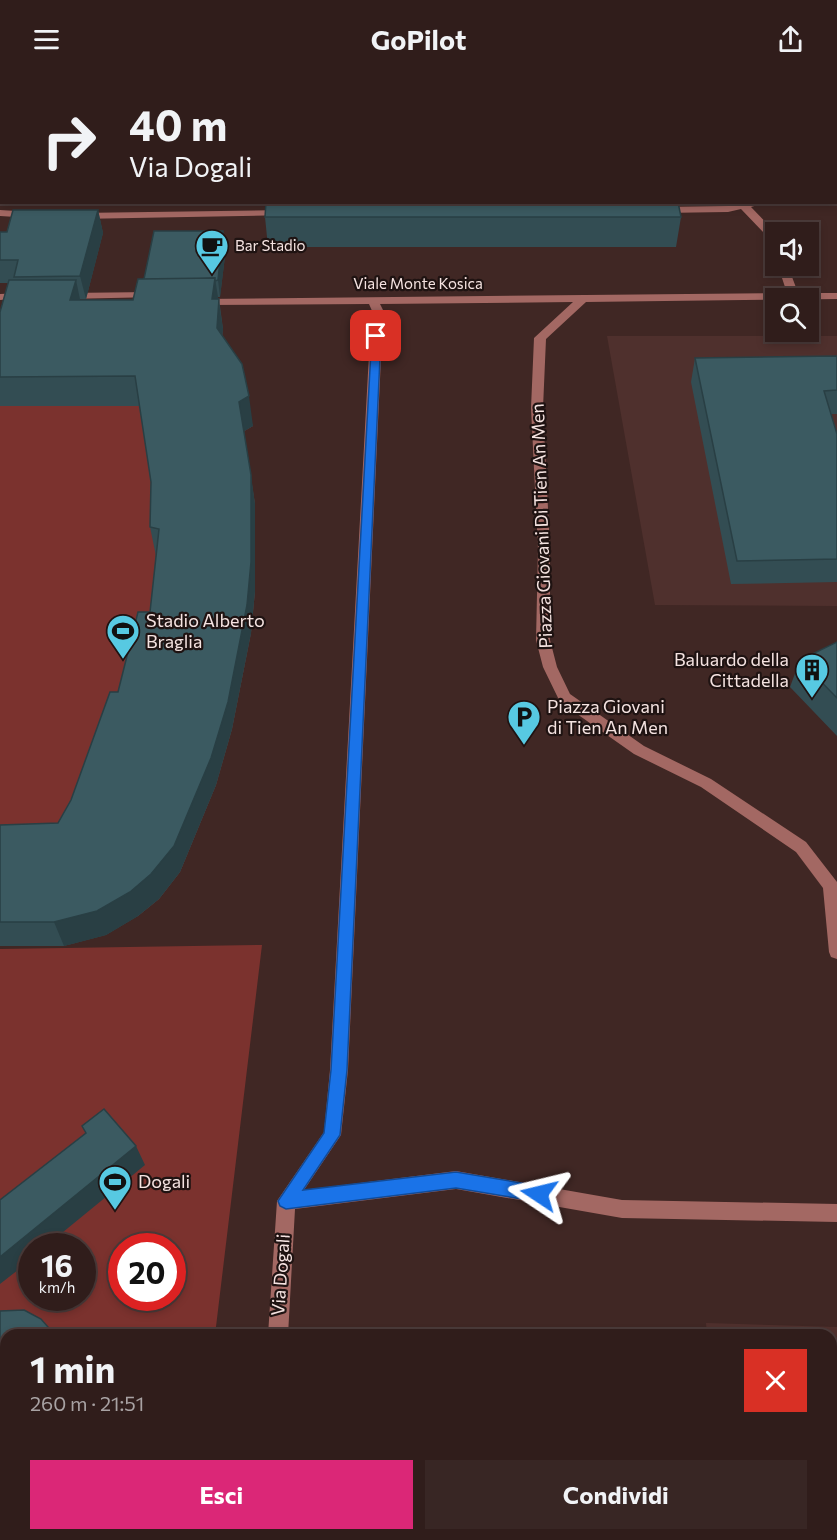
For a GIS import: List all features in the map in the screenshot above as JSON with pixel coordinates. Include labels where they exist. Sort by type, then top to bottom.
[{"type":"street","points":[[651,210],[707,210],[753,204]]},
{"type":"street","points":[[744,206],[765,228]]},
{"type":"street","points":[[0,213],[46,216]]},
{"type":"street","points":[[70,216],[300,213]]},
{"type":"street","name":"Viale Monte Kosica","points":[[819,289],[837,287]]},
{"type":"street","name":"Viale Monte Kosica","points":[[765,292],[189,298],[584,298],[765,293]]},
{"type":"street","name":"Viale Monte Kosica","points":[[819,294],[837,296]]},
{"type":"street","points":[[0,297],[35,301],[0,305]]},
{"type":"street","name":"Piazza Giovani Di Tien An Men","points":[[584,298],[540,338],[537,408],[544,549],[543,640],[550,667],[565,698],[639,750],[706,783],[801,847],[831,886],[837,952]]},
{"type":"street","points":[[59,300],[165,299]]},
{"type":"street","points":[[286,1201],[332,1135],[339,1070],[376,336],[383,322],[372,299]]},
{"type":"street","points":[[286,1201],[456,1180],[622,1209],[837,1213]]},
{"type":"street","name":"Via Dogali","points":[[278,1329],[286,1201]]},
{"type":"shaded area","name":"Stadio Alberto Braglia","points":[[223,329],[221,357],[253,426],[243,432],[255,504],[255,591],[251,633],[232,729],[216,785],[180,872],[159,899],[138,916],[0,946],[0,345],[12,330]]},
{"type":"shaded area","points":[[607,336],[765,336],[765,342],[819,342],[819,336],[837,336],[837,606],[655,605]]},
{"type":"shaded area","name":"Dogali","points":[[262,945],[216,1329],[0,1329],[0,949]]},
{"type":"shaded area","points":[[706,1323],[837,1327],[837,1329],[706,1329]]},
{"type":"building","points":[[266,204],[678,204],[681,217],[265,217]]},
{"type":"building","points":[[13,210],[98,210],[80,276],[14,277],[18,260],[0,260],[0,232],[7,232]]},
{"type":"building","points":[[154,231],[223,231],[218,280],[215,281],[215,278],[144,279]]},
{"type":"building","points":[[215,278],[212,299],[219,299],[217,328],[242,364],[249,396],[239,402],[251,475],[251,562],[247,605],[228,702],[211,758],[174,846],[151,874],[130,892],[97,911],[54,922],[0,922],[0,825],[58,823],[71,800],[110,692],[118,692],[138,612],[150,612],[159,529],[150,527],[151,482],[135,376],[0,377],[0,312],[9,280],[76,280],[70,300],[133,300],[138,279]]},
{"type":"building","points":[[837,356],[837,390],[824,391],[837,434],[837,559],[737,561],[695,358]]},
{"type":"building","points":[[837,642],[837,698],[800,660]]},
{"type":"building","points":[[104,1109],[136,1146],[29,1233],[18,1233],[18,1242],[0,1257],[0,1200],[86,1133],[82,1126]]},
{"type":"building","points":[[18,1310],[26,1311],[41,1319],[50,1329],[0,1329],[0,1311]]},
{"type":"place","name":"Bar Stadio","points":[[212,275]]},
{"type":"place","name":"Stadio Alberto Braglia","points":[[123,660]]},
{"type":"place","name":"Baluardo della Cittadella","points":[[812,699]]},
{"type":"place","name":"Piazza Giovani di Tien An Men","points":[[524,746]]},
{"type":"place","name":"Dogali","points":[[115,1211]]},
{"type":"route","points":[[376,336],[339,1070],[332,1135],[286,1201],[456,1180],[539,1194]]}]
